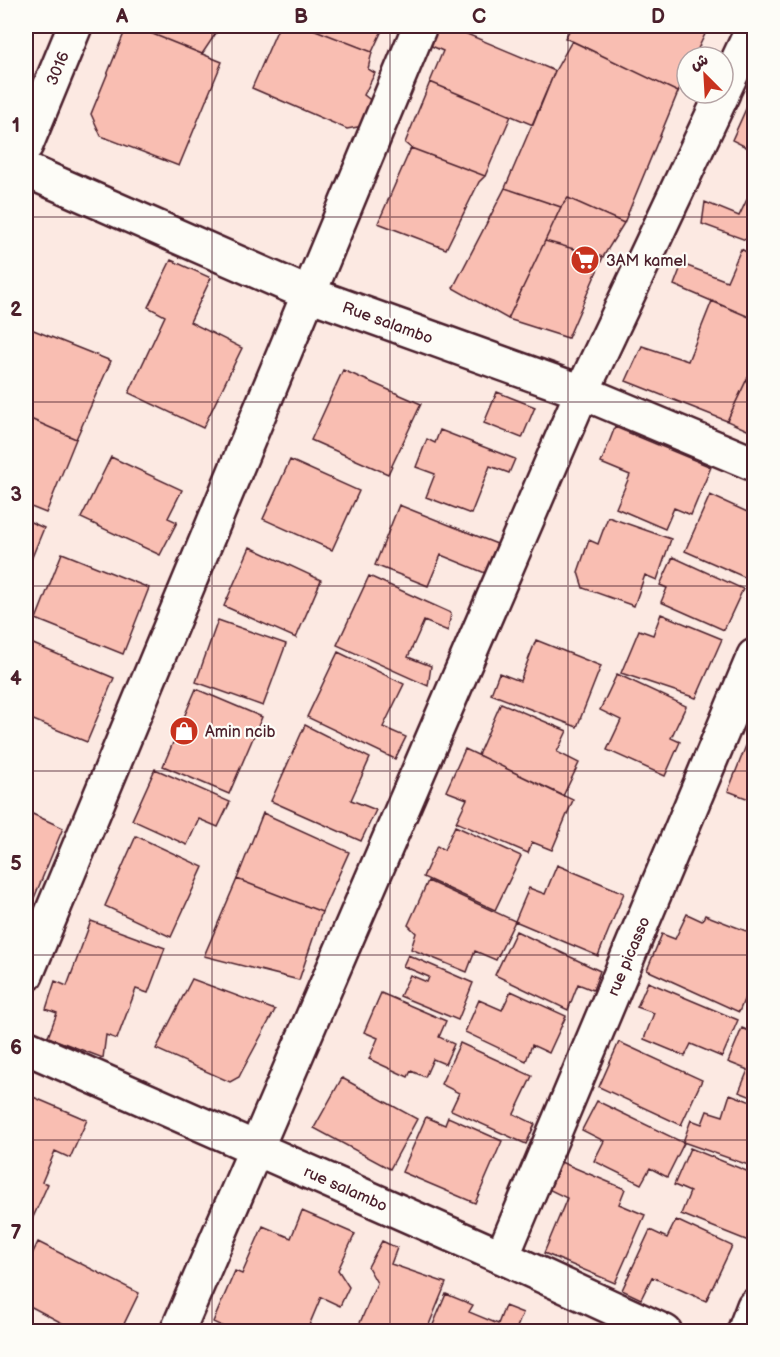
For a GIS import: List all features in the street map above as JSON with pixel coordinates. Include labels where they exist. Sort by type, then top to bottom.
[{"type":"street","name":"3016","points":[[26,145],[75,26]]},
{"type":"street","points":[[26,975],[420,26]]},
{"type":"street","points":[[735,67],[754,26]]},
{"type":"street","points":[[177,1332],[582,392],[717,105]]},
{"type":"street","name":"Rue salambo","points":[[26,170],[309,294],[582,392],[754,464]]},
{"type":"street","name":"rue picasso","points":[[502,1257],[754,656]]},
{"type":"street","name":"rue salambo","points":[[26,1047],[502,1257],[665,1332]]},
{"type":"street","points":[[744,1332],[754,1306]]},
{"type":"building","points":[[127,26],[133,26],[222,62],[179,166],[101,136],[91,114]]},
{"type":"building","points":[[133,26],[233,26],[231,30],[220,27],[202,54]]},
{"type":"building","points":[[279,26],[305,26],[372,52],[368,69],[375,73],[364,95],[373,102],[363,126],[347,129],[252,88]]},
{"type":"building","points":[[305,26],[384,26],[372,52]]},
{"type":"building","points":[[435,26],[448,26],[555,71],[533,125],[430,82],[443,51],[427,44]]},
{"type":"building","points":[[572,26],[703,26],[708,28],[700,45],[675,45],[675,91],[565,38]]},
{"type":"building","points":[[572,41],[675,91],[675,99],[624,223],[568,198],[561,207],[505,188],[555,71]]},
{"type":"building","points":[[430,82],[511,116],[485,176],[411,148],[405,143]]},
{"type":"building","points":[[754,91],[754,151],[732,140]]},
{"type":"building","points":[[411,148],[485,176],[479,182],[446,249],[378,223]]},
{"type":"building","points":[[753,187],[754,243],[702,224],[705,202],[739,216]]},
{"type":"building","points":[[505,188],[561,207],[508,319],[453,288]]},
{"type":"building","points":[[568,198],[624,223],[603,257],[545,241],[561,207]]},
{"type":"building","points":[[545,241],[603,257],[568,338],[508,319]]},
{"type":"building","points":[[741,249],[754,256],[754,319],[674,285],[682,264],[727,281]]},
{"type":"building","points":[[171,260],[211,278],[190,322],[242,348],[203,428],[129,393],[165,316],[148,307]]},
{"type":"building","points":[[712,301],[754,319],[754,364],[727,421],[626,381],[642,346],[688,361]]},
{"type":"building","points":[[26,327],[111,361],[76,439],[26,417]]},
{"type":"building","points":[[754,364],[754,433],[727,421]]},
{"type":"building","points":[[343,370],[421,404],[388,474],[311,440]]},
{"type":"building","points":[[497,392],[535,407],[522,438],[484,423]]},
{"type":"building","points":[[26,417],[76,439],[46,513],[26,505]]},
{"type":"building","points":[[615,427],[711,467],[691,515],[674,508],[665,529],[616,508],[630,475],[601,463]]},
{"type":"building","points":[[440,430],[515,459],[509,473],[490,466],[471,514],[426,497],[435,474],[416,467],[427,439],[435,443]]},
{"type":"building","points":[[111,457],[182,490],[168,518],[177,522],[160,555],[81,518]]},
{"type":"building","points":[[290,460],[359,491],[332,550],[263,519]]},
{"type":"building","points":[[710,495],[754,515],[754,573],[751,580],[685,551]]},
{"type":"building","points":[[399,505],[497,544],[485,573],[441,555],[428,586],[375,565]]},
{"type":"building","points":[[608,517],[671,539],[657,580],[645,575],[634,606],[583,588],[578,572],[589,540],[598,544]]},
{"type":"building","points":[[26,520],[44,528],[26,572]]},
{"type":"building","points":[[250,547],[321,580],[296,638],[224,606]]},
{"type":"building","points":[[62,553],[149,588],[123,654],[36,619]]},
{"type":"building","points":[[673,557],[743,589],[724,630],[661,602],[667,588],[660,585]]},
{"type":"building","points":[[369,576],[451,613],[448,631],[424,621],[408,657],[431,666],[428,686],[337,645]]},
{"type":"building","points":[[661,614],[722,639],[696,698],[621,673],[639,630],[653,635]]},
{"type":"building","points":[[218,620],[286,644],[263,706],[196,682]]},
{"type":"building","points":[[536,640],[601,666],[577,727],[491,694],[499,673],[520,681]]},
{"type":"building","points":[[26,641],[114,678],[87,742],[26,717]]},
{"type":"building","points":[[338,652],[404,684],[383,727],[406,737],[395,759],[307,717]]},
{"type":"building","points":[[617,674],[686,706],[671,738],[680,742],[665,776],[607,750],[621,720],[600,710]]},
{"type":"building","points":[[196,689],[262,717],[229,794],[163,766]]},
{"type":"building","points":[[501,703],[567,731],[557,752],[579,763],[563,796],[478,755]]},
{"type":"building","points":[[305,725],[370,758],[351,800],[376,810],[361,841],[271,801]]},
{"type":"building","points":[[754,728],[754,801],[728,791]]},
{"type":"building","points":[[465,749],[573,800],[552,850],[532,842],[528,853],[456,822],[467,799],[446,791]]},
{"type":"building","points":[[155,769],[230,802],[218,827],[199,819],[187,845],[132,820]]},
{"type":"building","points":[[26,811],[63,828],[32,903],[26,900]]},
{"type":"building","points":[[263,813],[349,852],[322,912],[237,879]]},
{"type":"building","points":[[455,826],[521,856],[495,910],[423,877],[437,846],[444,850]]},
{"type":"building","points":[[136,836],[203,867],[171,937],[105,906]]},
{"type":"building","points":[[557,865],[624,893],[598,956],[515,921],[529,888],[545,894]]},
{"type":"building","points":[[237,879],[322,912],[299,980],[204,956]]},
{"type":"building","points":[[428,881],[515,921],[496,960],[475,951],[467,972],[411,949],[416,933],[408,925]]},
{"type":"building","points":[[687,914],[702,921],[705,915],[754,934],[754,975],[739,1012],[647,970],[662,934],[675,939]]},
{"type":"building","points":[[91,921],[165,948],[148,993],[136,989],[117,1039],[106,1035],[103,1058],[48,1037],[57,1013],[46,1009],[55,981],[67,986]]},
{"type":"building","points":[[516,931],[600,971],[593,990],[578,984],[568,1010],[495,975]]},
{"type":"building","points":[[408,955],[473,983],[458,1020],[400,996],[410,975],[427,982],[429,977],[403,966]]},
{"type":"building","points":[[192,979],[275,1010],[239,1077],[230,1082],[156,1049]]},
{"type":"building","points":[[648,982],[738,1020],[722,1057],[691,1044],[685,1056],[644,1039],[654,1013],[637,1007]]},
{"type":"building","points":[[511,991],[566,1016],[549,1053],[532,1045],[526,1061],[465,1032],[479,1000],[502,1010]]},
{"type":"building","points":[[381,993],[446,1021],[439,1037],[454,1044],[445,1064],[433,1059],[425,1077],[411,1071],[408,1077],[369,1059],[378,1038],[364,1032]]},
{"type":"building","points":[[742,1028],[754,1033],[754,1098],[739,1092],[748,1070],[728,1062]]},
{"type":"building","points":[[619,1042],[702,1080],[681,1125],[599,1087]]},
{"type":"building","points":[[460,1043],[532,1076],[514,1114],[535,1124],[526,1144],[451,1110],[459,1093],[441,1084]]},
{"type":"building","points":[[342,1078],[417,1119],[390,1169],[314,1128]]},
{"type":"building","points":[[26,1094],[87,1120],[70,1158],[55,1151],[42,1182],[48,1184],[30,1224],[26,1222]]},
{"type":"building","points":[[730,1094],[754,1103],[754,1167],[683,1142],[691,1120],[702,1124],[707,1111],[723,1116]]},
{"type":"building","points":[[597,1101],[684,1143],[667,1177],[650,1168],[641,1184],[594,1161],[604,1141],[582,1130]]},
{"type":"building","points":[[426,1117],[445,1125],[448,1117],[502,1141],[475,1203],[402,1172]]},
{"type":"building","points":[[690,1148],[754,1174],[754,1234],[751,1242],[681,1214],[690,1192],[674,1185]]},
{"type":"building","points":[[556,1160],[625,1189],[619,1204],[645,1215],[615,1283],[544,1253],[567,1198],[544,1187]]},
{"type":"building","points":[[302,1211],[355,1234],[338,1270],[349,1287],[340,1306],[321,1297],[308,1328],[315,1332],[234,1332],[213,1322],[235,1271],[242,1274],[263,1226],[291,1238]]},
{"type":"building","points":[[676,1220],[732,1246],[706,1301],[652,1277],[641,1299],[622,1290],[650,1230],[667,1238]]},
{"type":"building","points":[[382,1241],[397,1248],[391,1264],[446,1283],[426,1332],[356,1332],[377,1283],[368,1267]]},
{"type":"building","points":[[38,1242],[139,1293],[120,1332],[79,1332],[26,1304],[26,1267]]},
{"type":"building","points":[[446,1294],[473,1305],[469,1312],[498,1324],[505,1306],[523,1313],[515,1332],[430,1332]]},
{"type":"place","name":"3AM kamel","points":[[585,260]]},
{"type":"place","name":"Amin ncib","points":[[184,731]]}]
